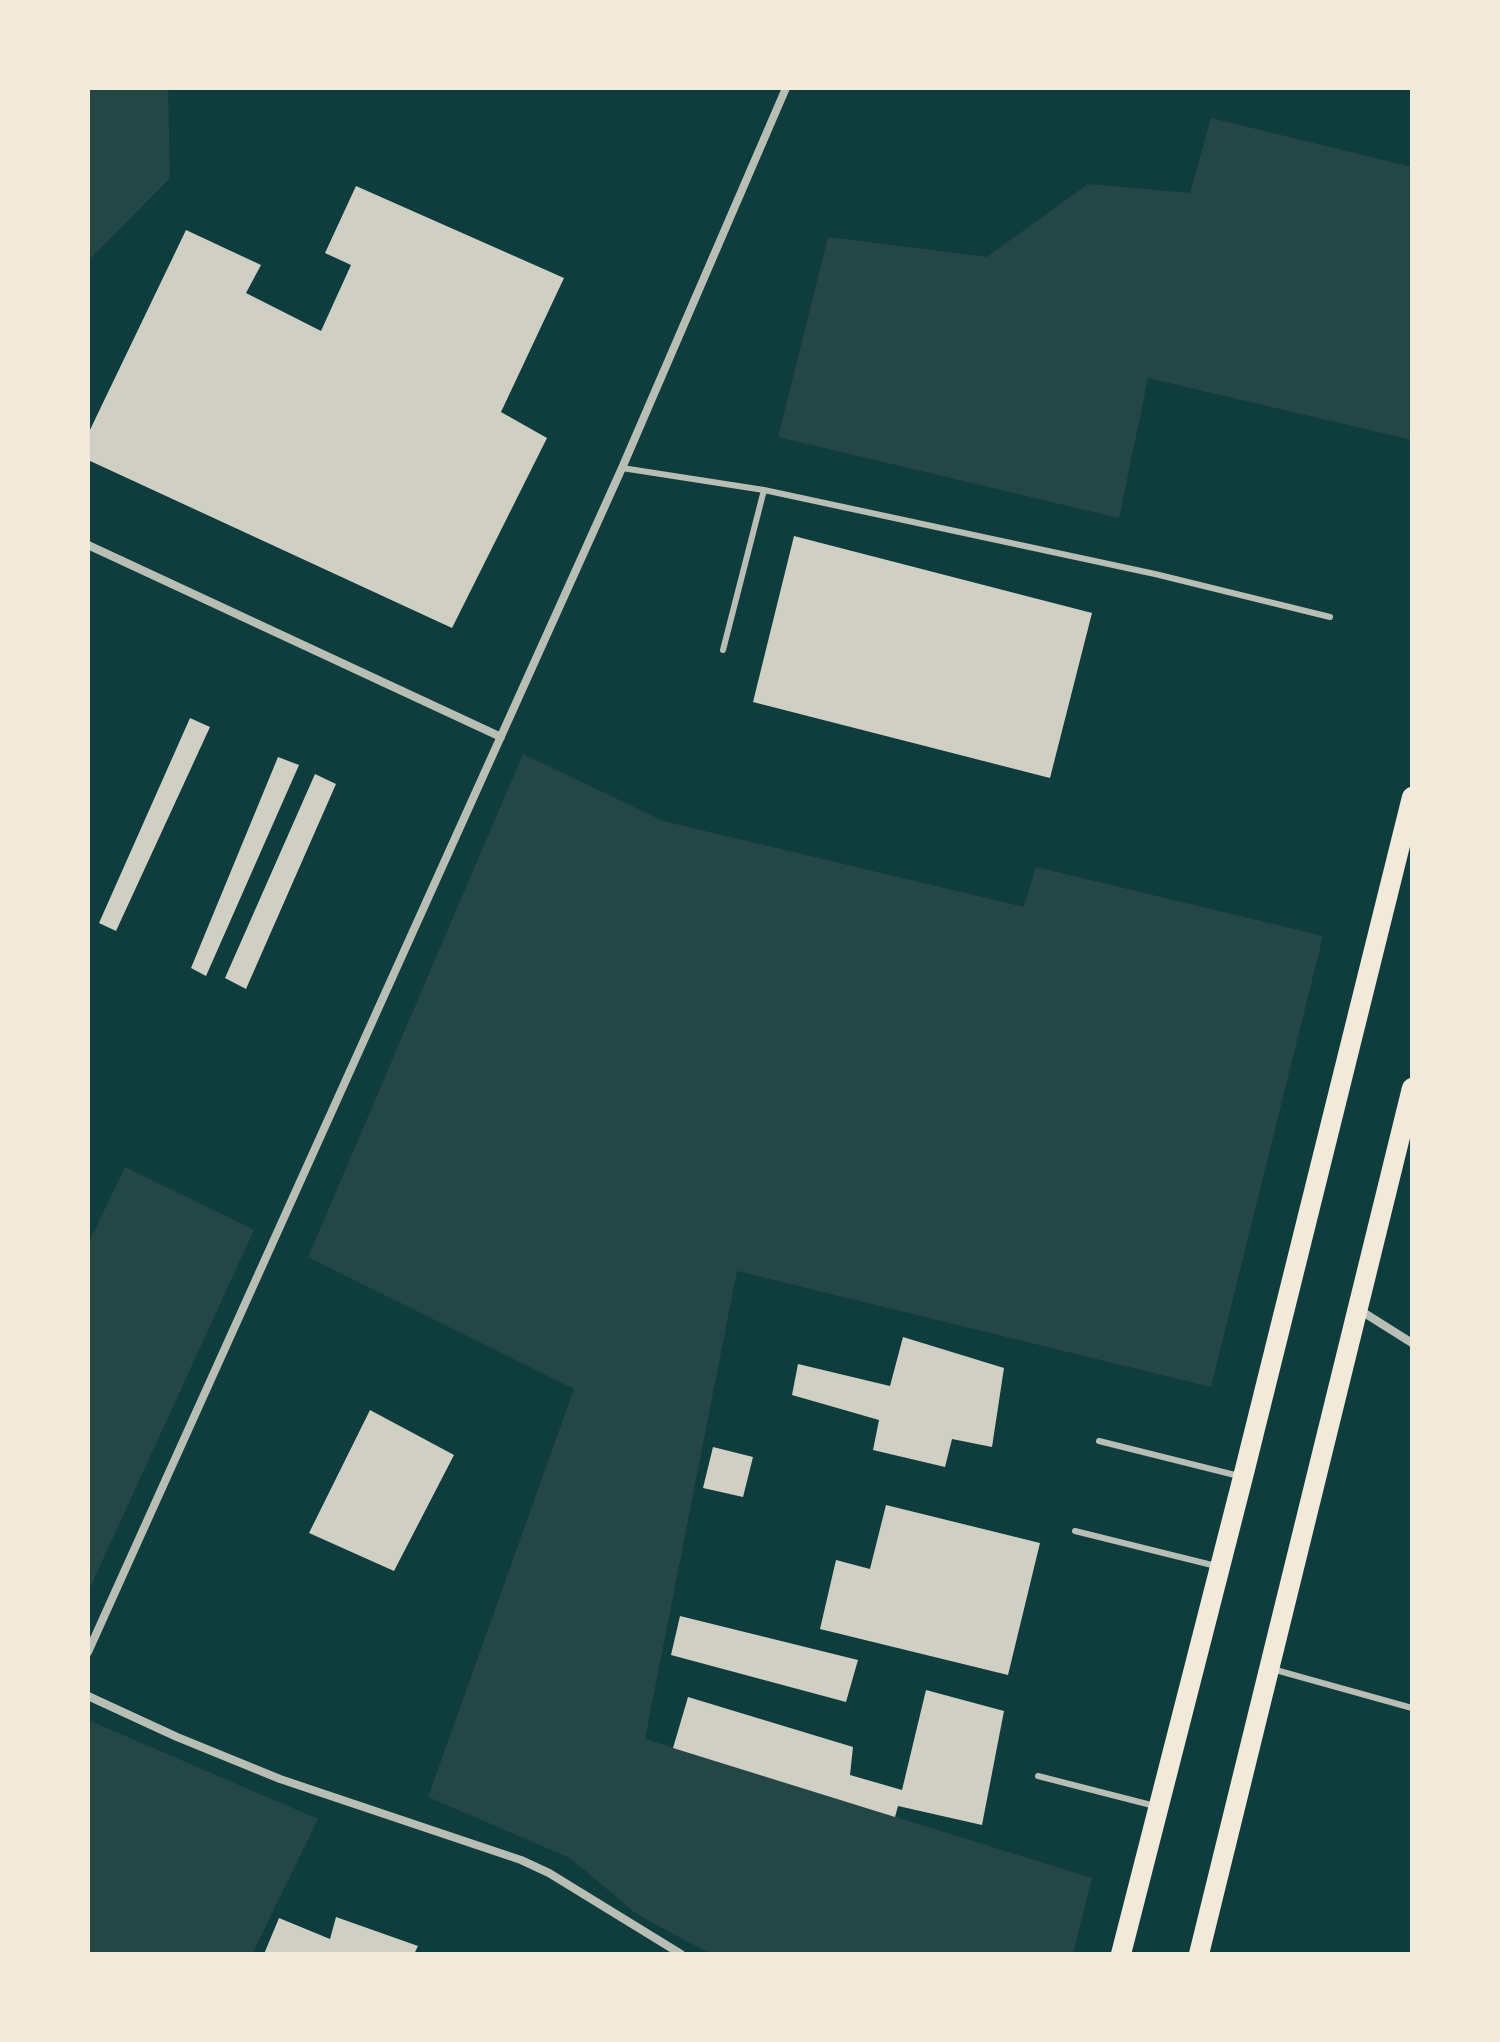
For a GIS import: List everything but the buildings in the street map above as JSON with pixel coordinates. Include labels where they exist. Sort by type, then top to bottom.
[{"type":"main road","points":[[1121,1954],[1412,797]]},
{"type":"main road","points":[[1199,1954],[1412,1088]]},
{"type":"street","points":[[88,1652],[622,468],[786,88]]},
{"type":"street","points":[[88,545],[501,737]]},
{"type":"street","points":[[1357,1308],[1412,1343]]},
{"type":"street","points":[[88,1696],[280,1779],[521,1860],[549,1873],[681,1954]]},
{"type":"lane","points":[[622,468],[764,490],[1155,574],[1330,617]]},
{"type":"lane","points":[[723,650],[764,490]]},
{"type":"lane","points":[[1099,1441],[1243,1477]]},
{"type":"lane","points":[[1075,1531],[1220,1567]]},
{"type":"lane","points":[[1269,1668],[1412,1708]]},
{"type":"lane","points":[[1038,1776],[1159,1807]]},
{"type":"shaded area","points":[[88,88],[168,88],[170,178],[88,261]]},
{"type":"shaded area","points":[[1211,118],[1412,167],[1412,440],[1148,378],[1119,518],[778,437],[828,237],[987,257],[1088,184],[1190,193]]},
{"type":"shaded area","points":[[523,754],[663,821],[1024,907],[1036,867],[1323,936],[1211,1387],[737,1271],[645,1739],[1092,1878],[1073,1954],[712,1954],[634,1912],[570,1858],[428,1797],[574,1389],[308,1257]]},
{"type":"shaded area","points":[[125,1167],[254,1230],[88,1592],[88,1244]]},
{"type":"shaded area","points":[[88,1720],[318,1819],[252,1954],[88,1954]]}]
